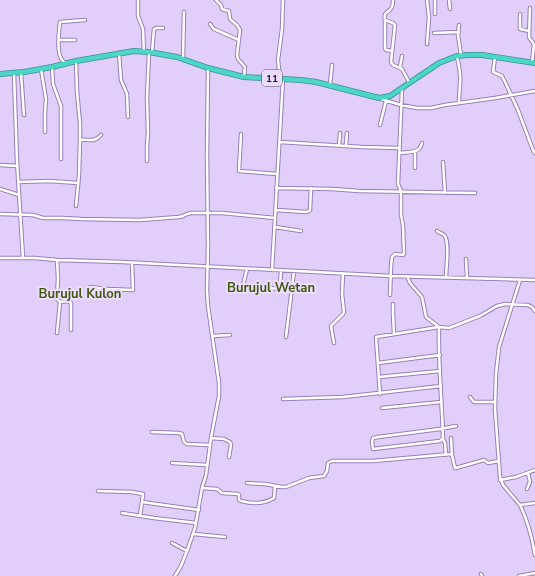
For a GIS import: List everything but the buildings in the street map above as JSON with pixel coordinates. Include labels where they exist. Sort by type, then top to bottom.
[{"type":"highway","name":"11","points":[[0,74],[21,73],[65,63],[134,51],[177,57],[208,68],[244,77],[309,81],[379,98]]},
{"type":"highway","points":[[379,98],[390,96],[439,63],[459,56],[468,55],[495,57],[534,63]]},
{"type":"street","points":[[138,0],[138,16],[143,29],[148,52],[147,161]]},
{"type":"street","points":[[216,0],[221,5],[222,9],[229,10],[230,19],[239,26],[240,32],[237,55],[239,61],[245,67],[244,77]]},
{"type":"street","points":[[272,270],[280,142],[282,79],[278,60],[282,30],[283,0]]},
{"type":"street","points":[[392,52],[386,50],[385,48],[384,16],[391,8],[393,0]]},
{"type":"street","points":[[450,0],[450,9]]},
{"type":"street","points":[[427,44],[429,17],[427,1],[434,1],[436,14]]},
{"type":"street","points":[[530,8],[529,38],[534,43],[534,63]]},
{"type":"street","points":[[183,59],[184,12]]},
{"type":"street","points":[[520,14],[520,29],[529,31]]},
{"type":"street","points":[[65,63],[60,57],[60,22],[84,20]]},
{"type":"street","points":[[385,20],[395,25],[392,63],[393,65],[400,67],[405,72],[409,82]]},
{"type":"street","points":[[210,24],[214,29],[239,40]]},
{"type":"street","points":[[459,25],[459,102]]},
{"type":"street","points":[[148,52],[154,28],[163,28]]},
{"type":"street","points":[[434,33],[458,32]]},
{"type":"street","points":[[59,40],[75,40]]},
{"type":"street","points":[[119,53],[121,80],[127,94],[128,117]]},
{"type":"street","points":[[400,67],[402,56]]},
{"type":"street","points":[[495,57],[493,72],[502,76],[518,110],[535,153]]},
{"type":"street","points":[[76,61],[80,123],[76,206]]},
{"type":"street","points":[[330,86],[332,65]]},
{"type":"street","points":[[52,67],[53,84],[61,106],[61,159]]},
{"type":"street","points":[[175,576],[181,566],[194,534],[202,488],[206,475],[219,396],[219,383],[208,306],[207,278],[208,68]]},
{"type":"street","points":[[41,69],[46,99],[45,132]]},
{"type":"street","points":[[21,73],[24,115]]},
{"type":"street","points":[[14,74],[17,166],[23,258]]},
{"type":"street","points":[[390,295],[392,257],[394,255],[403,255],[404,253],[401,191],[398,184],[402,88]]},
{"type":"street","points":[[379,98],[401,105],[417,108],[429,108],[535,91]]},
{"type":"street","points":[[380,125],[386,100]]},
{"type":"street","points":[[339,145],[340,133]]},
{"type":"street","points":[[346,145],[347,133]]},
{"type":"street","points":[[80,140],[95,140],[101,134]]},
{"type":"street","points":[[241,134],[239,171],[277,174]]},
{"type":"street","points":[[280,142],[399,148]]},
{"type":"street","points":[[400,153],[420,149],[422,143]]},
{"type":"street","points":[[415,151],[415,168]]},
{"type":"street","points":[[443,162],[445,193]]},
{"type":"street","points":[[0,166],[17,166]]},
{"type":"street","points":[[18,182],[50,181],[78,183]]},
{"type":"street","points":[[276,188],[332,188],[359,191],[475,193]]},
{"type":"street","points":[[276,210],[309,211],[311,188]]},
{"type":"street","points":[[0,189],[19,195]]},
{"type":"street","points":[[0,214],[33,215],[43,218],[140,220],[179,217],[189,213],[222,213],[275,218]]},
{"type":"street","points":[[275,227],[301,231]]},
{"type":"street","points":[[437,232],[444,234],[445,237],[447,252],[446,277]]},
{"type":"street","points":[[0,258],[391,276],[535,280]]},
{"type":"street","points":[[466,259],[467,278]]},
{"type":"street","points":[[57,260],[57,299],[60,302],[57,333]]},
{"type":"street","points":[[90,287],[108,290],[133,290],[132,263]]},
{"type":"street","points":[[242,290],[247,269]]},
{"type":"street","points":[[264,287],[278,289],[280,285],[281,271]]},
{"type":"street","points":[[286,337],[294,271]]},
{"type":"street","points":[[334,343],[331,326],[344,313],[342,294],[343,273]]},
{"type":"street","points":[[406,276],[422,297],[426,317],[439,327]]},
{"type":"street","points":[[520,280],[499,347],[495,402],[500,480],[520,505],[526,518],[535,555]]},
{"type":"street","points":[[60,302],[71,303],[71,330]]},
{"type":"street","points":[[393,304],[394,334]]},
{"type":"street","points":[[380,394],[376,337],[439,327],[451,327],[480,316],[500,305],[528,304],[535,311]]},
{"type":"street","points":[[439,327],[440,386],[443,439],[445,443],[446,455]]},
{"type":"street","points":[[213,336],[230,335]]},
{"type":"street","points":[[378,363],[440,355]]},
{"type":"street","points":[[379,377],[440,371]]},
{"type":"street","points":[[283,399],[380,394],[408,389],[440,386]]},
{"type":"street","points":[[470,397],[474,402],[495,402]]},
{"type":"street","points":[[382,408],[441,402]]},
{"type":"street","points":[[443,439],[440,441],[373,449],[372,442],[373,438],[378,437],[456,426]]},
{"type":"street","points":[[152,432],[181,433],[184,442],[187,444],[210,445]]},
{"type":"street","points":[[211,438],[224,439],[230,442],[231,445],[229,456]]},
{"type":"street","points":[[452,438],[452,455],[455,468],[484,460],[488,463],[499,461]]},
{"type":"street","points":[[247,483],[286,487],[309,478],[323,476],[328,463],[332,461],[373,461],[452,455]]},
{"type":"street","points":[[172,463],[207,465]]},
{"type":"street","points":[[500,480],[516,477],[535,470]]},
{"type":"street","points":[[527,489],[530,482],[528,473]]},
{"type":"street","points":[[202,488],[218,489],[221,493],[238,494],[240,501],[256,503],[265,502],[274,498],[275,486]]},
{"type":"street","points":[[98,491],[132,492],[142,494],[140,516]]},
{"type":"street","points":[[142,502],[199,510]]},
{"type":"street","points":[[520,505],[535,503]]},
{"type":"street","points":[[122,513],[196,523]]},
{"type":"street","points":[[194,534],[225,537]]},
{"type":"street","points":[[172,543],[187,551]]},
{"type":"street","points":[[520,576],[535,573]]},
{"type":"district","name":"Burujul Wetan","points":[[271,287]]},
{"type":"district","name":"Burujul Kulon","points":[[80,293]]}]
